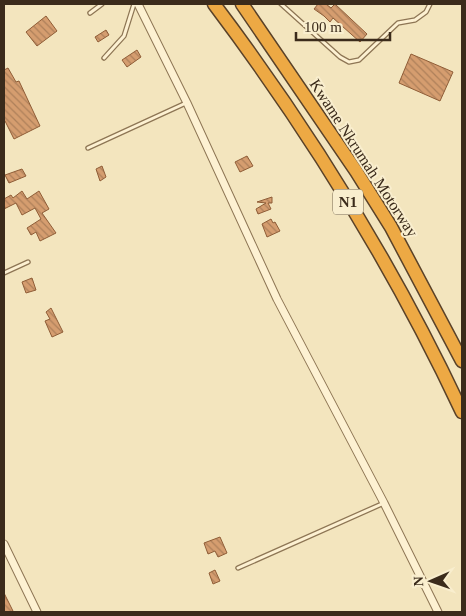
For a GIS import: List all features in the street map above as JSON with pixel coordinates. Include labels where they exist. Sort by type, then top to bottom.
[{"type":"highway","name":"N1","points":[[214,4],[242,40],[336,183],[424,333],[462,412]]},
{"type":"highway","name":"Kwame Nkrumah Motorway","points":[[242,4],[356,171],[391,227],[462,362]]},
{"type":"street","points":[[136,4],[187,103],[277,299],[384,503],[438,612]]},
{"type":"street","points":[[4,544],[37,612]]},
{"type":"lane","points":[[90,13],[102,4]]},
{"type":"lane","points":[[104,58],[124,36],[136,4]]},
{"type":"lane","points":[[281,4],[340,57],[349,62],[359,60],[398,23],[415,20],[426,12],[430,4]]},
{"type":"lane","points":[[88,148],[187,103]]},
{"type":"lane","points":[[4,273],[28,262]]},
{"type":"lane","points":[[238,568],[384,503]]},
{"type":"building","points":[[318,4],[326,4],[331,8],[335,4],[367,34],[360,42],[333,18],[330,22],[314,9]]},
{"type":"building","points":[[46,16],[57,31],[37,46],[26,32]]},
{"type":"building","points":[[106,30],[109,35],[98,42],[95,37]]},
{"type":"building","points":[[137,50],[141,57],[127,67],[122,60]]},
{"type":"building","points":[[411,54],[453,72],[440,101],[399,83]]},
{"type":"building","points":[[8,68],[16,82],[19,81],[40,126],[14,139],[4,122],[4,70]]},
{"type":"building","points":[[247,156],[253,166],[240,172],[235,162]]},
{"type":"building","points":[[102,166],[106,177],[100,181],[96,169]]},
{"type":"building","points":[[22,169],[26,176],[9,183],[5,175]]},
{"type":"building","points":[[22,191],[27,199],[39,191],[49,209],[42,213],[56,233],[40,241],[36,232],[31,235],[27,228],[41,219],[35,208],[22,215],[16,203],[4,209],[4,199],[11,195],[13,198]]},
{"type":"building","points":[[272,197],[272,203],[268,203],[271,209],[258,214],[256,209],[266,203],[257,202]]},
{"type":"building","points":[[271,219],[280,231],[267,237],[262,224]]},
{"type":"building","points":[[32,278],[36,290],[26,293],[22,282]]},
{"type":"building","points":[[51,308],[63,332],[52,337],[45,321],[50,319],[46,312]]},
{"type":"building","points":[[220,537],[227,553],[218,557],[215,551],[208,554],[204,543]]},
{"type":"building","points":[[215,570],[220,581],[213,584],[209,573]]},
{"type":"building","points":[[4,593],[13,611],[4,612]]}]
